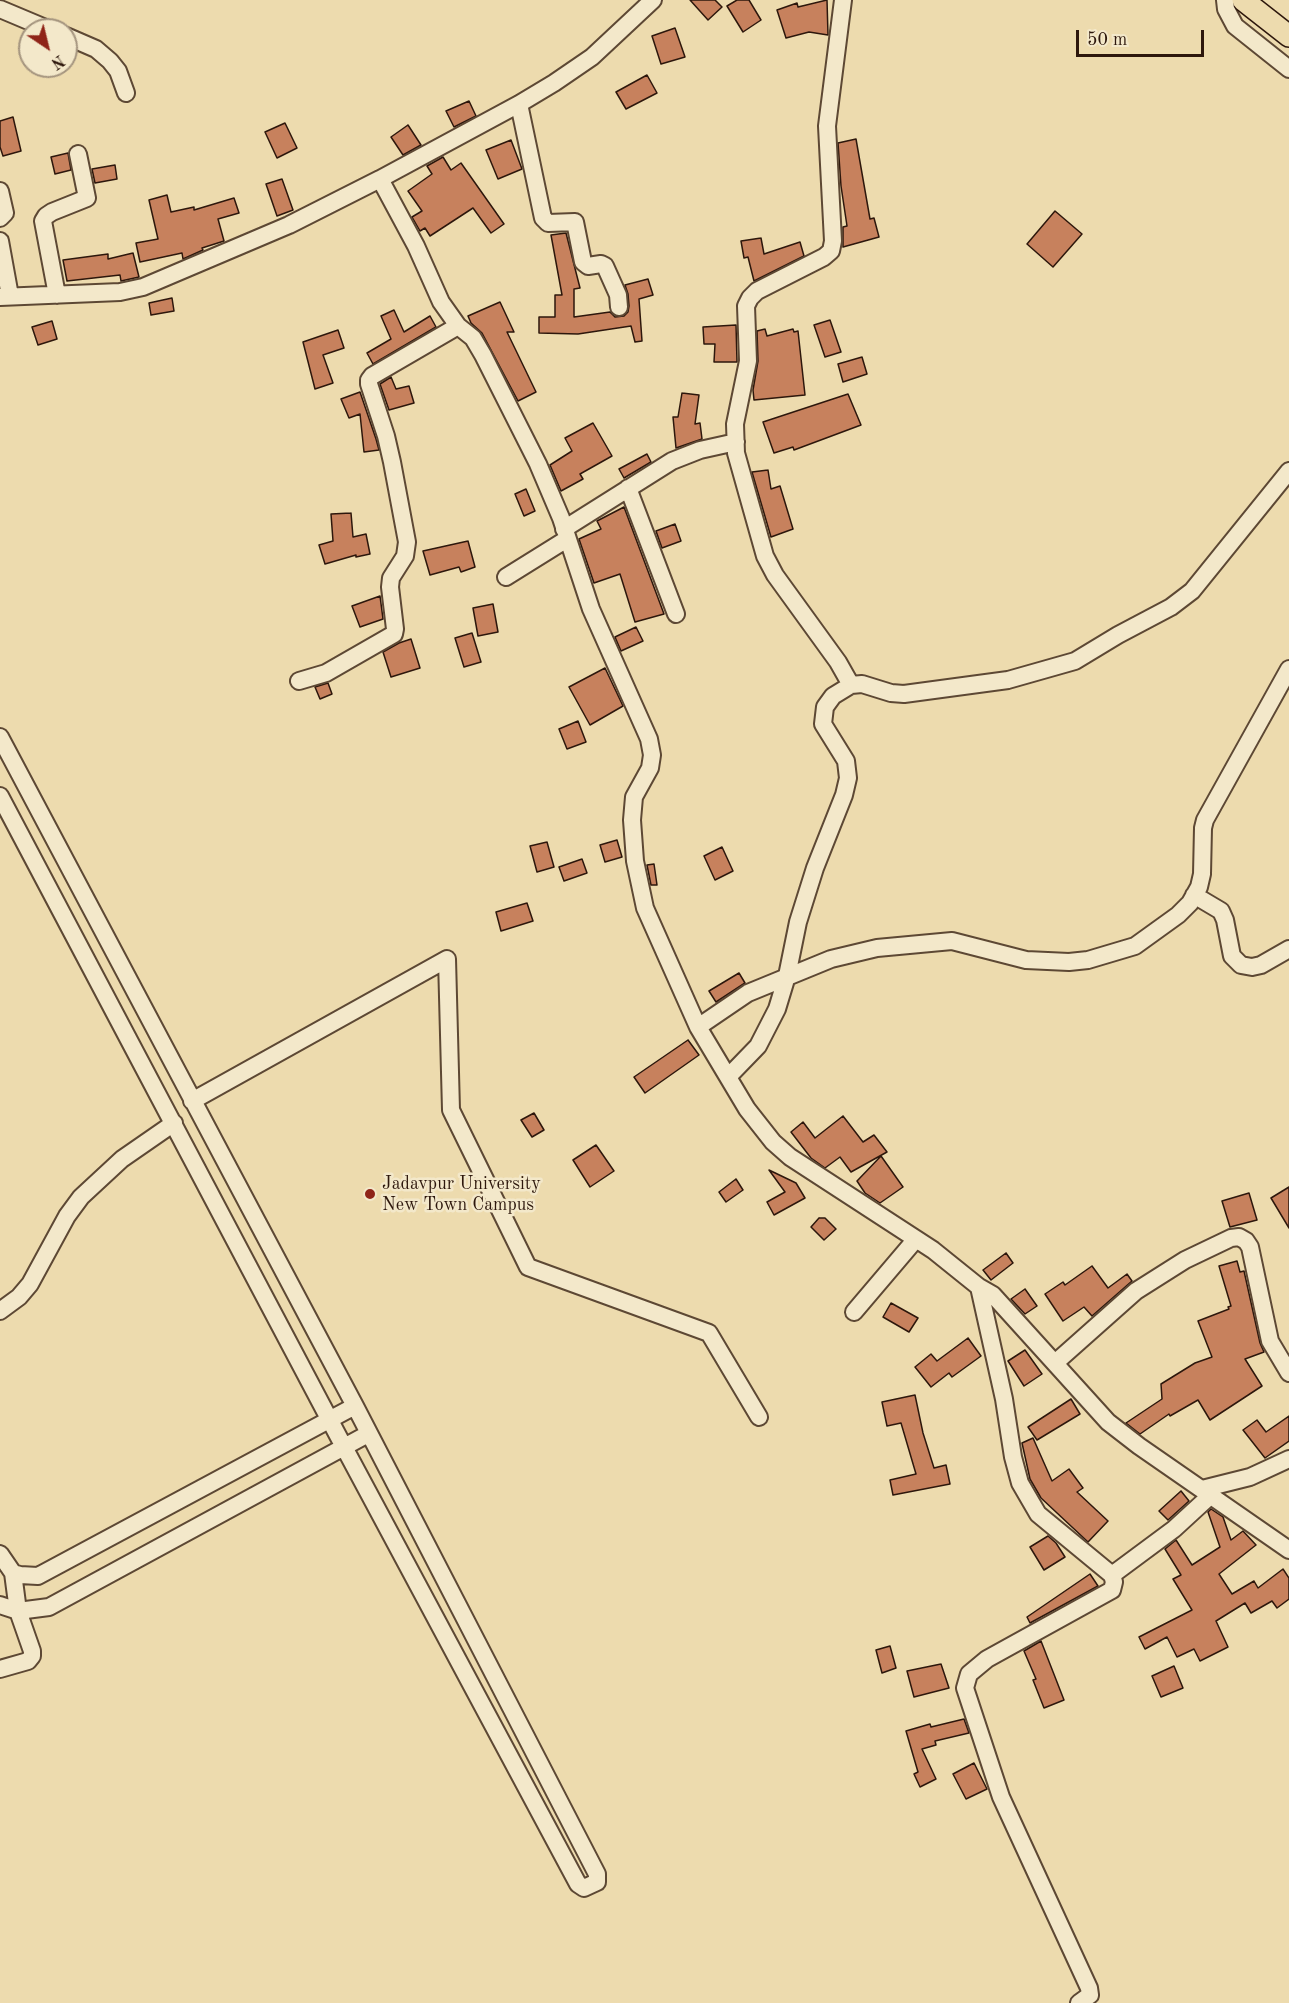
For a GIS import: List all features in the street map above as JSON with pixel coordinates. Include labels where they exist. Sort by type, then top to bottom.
[{"type":"main road","points":[[1243,0],[1289,36]]},
{"type":"street","points":[[0,241],[5,297],[120,292],[143,287],[289,225],[519,104],[592,57],[653,0]]},
{"type":"street","points":[[843,0],[827,126],[833,241],[831,251],[757,291],[750,298],[747,306],[748,361],[735,424],[736,453],[765,556],[775,575],[827,646],[851,685]]},
{"type":"street","points":[[1225,0],[1226,9],[1235,26],[1289,69]]},
{"type":"street","points":[[0,9],[21,18]]},
{"type":"street","points":[[78,42],[96,50],[110,61],[118,72],[126,93]]},
{"type":"street","points":[[519,104],[543,218],[545,222],[551,224],[575,222],[583,262],[588,266],[602,264],[604,266],[618,295],[619,307]]},
{"type":"street","points":[[57,295],[44,221],[46,216],[52,212],[87,198],[78,154]]},
{"type":"street","points":[[380,179],[416,246],[441,302],[458,326],[473,338],[538,464],[566,534],[591,609],[649,739],[652,755],[651,768],[634,797],[632,820],[636,861],[645,908],[698,1027],[747,1109],[773,1142],[790,1157],[933,1250],[979,1287],[993,1295],[1108,1422],[1289,1550]]},
{"type":"street","points":[[0,191],[5,213],[0,218]]},
{"type":"street","points":[[299,681],[326,673],[394,634],[391,578],[405,556],[407,542],[386,436],[369,380],[372,376],[458,326]]},
{"type":"street","points":[[506,577],[627,488],[672,461],[700,450],[736,442]]},
{"type":"street","points":[[728,1077],[758,1046],[777,1009],[787,976],[798,922],[815,868],[844,795],[848,777],[846,760],[823,724],[822,716],[833,696],[851,685],[862,684],[891,693],[904,694],[1008,680],[1075,661],[1171,607],[1192,591],[1289,471]]},
{"type":"street","points":[[627,488],[676,614]]},
{"type":"street","points":[[698,1027],[748,993],[831,959],[877,948],[940,941],[965,943],[1026,960],[1069,962],[1088,960],[1135,946],[1178,915],[1199,887],[1202,874],[1205,820],[1289,669]]},
{"type":"street","points":[[0,737],[355,1406],[597,1874],[597,1882],[584,1888],[578,1884],[0,796]]},
{"type":"street","points":[[1194,895],[1221,911],[1232,956],[1241,965],[1252,967],[1261,965],[1289,949]]},
{"type":"street","points":[[192,1101],[447,959],[451,1110],[528,1267],[709,1333],[759,1417]]},
{"type":"street","points":[[0,1311],[19,1298],[30,1284],[67,1216],[81,1197],[122,1159],[174,1123]]},
{"type":"street","points":[[1055,1363],[1136,1291],[1185,1260],[1231,1238],[1239,1237],[1250,1247],[1270,1341],[1289,1373]]},
{"type":"street","points":[[854,1312],[916,1239]]},
{"type":"street","points":[[979,1287],[1004,1399],[1012,1457],[1020,1482],[1038,1514],[1112,1575],[1114,1582],[1112,1590],[987,1659],[969,1674],[965,1688],[1001,1797],[1089,1988],[1090,1995],[1079,2003]]},
{"type":"street","points":[[13,1573],[38,1576],[355,1406]]},
{"type":"street","points":[[0,1605],[18,1611],[49,1607],[368,1434]]},
{"type":"street","points":[[1112,1575],[1174,1529],[1207,1492],[1289,1460]]},
{"type":"street","points":[[0,1554],[13,1573],[18,1611],[32,1651],[32,1656],[28,1661],[0,1669]]},
{"type":"building","points":[[690,0],[715,0],[722,7],[708,20]]},
{"type":"building","points":[[737,0],[749,0],[761,20],[743,32],[727,6]]},
{"type":"building","points":[[827,0],[828,35],[809,32],[786,38],[777,10],[797,3],[798,7]]},
{"type":"building","points":[[675,28],[685,57],[661,64],[652,36]]},
{"type":"building","points":[[647,75],[657,93],[626,109],[616,92]]},
{"type":"building","points":[[469,101],[476,116],[454,127],[446,111]]},
{"type":"building","points":[[13,117],[21,151],[3,156],[0,147],[0,121]]},
{"type":"building","points":[[285,123],[297,148],[277,158],[265,132]]},
{"type":"building","points":[[408,125],[421,145],[403,155],[391,137]]},
{"type":"building","points":[[856,139],[870,219],[874,218],[879,237],[843,247],[843,227],[847,226],[838,143]]},
{"type":"building","points":[[511,140],[522,169],[498,179],[486,150]]},
{"type":"building","points":[[68,153],[71,170],[55,174],[51,157]]},
{"type":"building","points":[[443,157],[451,170],[461,163],[504,224],[491,233],[473,208],[430,236],[425,228],[420,231],[412,217],[422,211],[408,191],[432,174],[427,166]]},
{"type":"building","points":[[115,165],[117,179],[95,183],[92,169]]},
{"type":"building","points":[[282,179],[293,210],[277,216],[266,184]]},
{"type":"building","points":[[167,195],[171,212],[194,207],[194,210],[234,198],[239,213],[218,219],[224,241],[202,248],[203,250],[183,259],[182,253],[140,262],[136,243],[158,239],[149,200]]},
{"type":"building","points":[[1055,211],[1082,234],[1053,267],[1027,244]]},
{"type":"building","points":[[566,233],[580,288],[574,289],[574,317],[610,312],[615,317],[624,316],[629,306],[625,285],[648,279],[653,295],[639,299],[642,341],[635,342],[631,326],[578,334],[539,333],[539,317],[555,317],[555,295],[562,295],[551,235]]},
{"type":"building","points":[[761,238],[764,254],[800,242],[804,256],[754,281],[748,257],[744,258],[741,241]]},
{"type":"building","points":[[133,253],[139,277],[121,281],[120,275],[67,281],[63,260],[108,254],[108,259]]},
{"type":"building","points":[[172,298],[174,311],[151,315],[149,303]]},
{"type":"building","points":[[500,302],[514,332],[507,332],[536,392],[518,401],[482,333],[471,323],[468,316]]},
{"type":"building","points":[[394,310],[404,332],[430,316],[436,327],[373,364],[367,353],[391,339],[381,316]]},
{"type":"building","points":[[830,320],[841,352],[825,357],[814,325]]},
{"type":"building","points":[[52,321],[57,339],[38,345],[32,327]]},
{"type":"building","points":[[736,325],[737,362],[714,362],[715,344],[704,344],[703,327]]},
{"type":"building","points":[[765,329],[767,336],[793,329],[794,332],[798,331],[805,395],[754,400],[753,390],[758,361],[757,331]]},
{"type":"building","points":[[338,330],[344,348],[323,355],[333,383],[315,389],[303,342]]},
{"type":"building","points":[[862,357],[867,374],[843,382],[838,364]]},
{"type":"building","points":[[391,377],[396,389],[409,386],[414,403],[389,410],[380,384]]},
{"type":"building","points":[[360,392],[379,450],[364,452],[360,414],[349,418],[341,399]]},
{"type":"building","points":[[682,393],[699,395],[695,424],[700,423],[702,439],[676,448],[673,417],[678,417]]},
{"type":"building","points":[[848,394],[861,425],[794,450],[793,447],[774,453],[763,422]]},
{"type":"building","points":[[593,423],[612,456],[580,474],[583,479],[561,491],[550,465],[572,451],[565,438]]},
{"type":"building","points":[[647,454],[651,462],[624,478],[619,469]]},
{"type":"building","points":[[768,470],[771,489],[780,486],[793,529],[771,537],[752,472]]},
{"type":"building","points":[[526,489],[535,511],[524,516],[515,494]]},
{"type":"building","points":[[624,507],[664,614],[635,622],[620,574],[594,583],[579,539],[601,529],[597,521]]},
{"type":"building","points":[[351,513],[353,537],[366,534],[370,554],[356,557],[356,555],[325,564],[319,545],[333,541],[331,514]]},
{"type":"building","points":[[675,524],[681,541],[662,548],[656,531]]},
{"type":"building","points":[[468,541],[475,567],[461,572],[459,567],[430,575],[423,551]]},
{"type":"building","points":[[380,596],[383,619],[360,627],[352,606]]},
{"type":"building","points":[[493,604],[498,632],[478,636],[473,608]]},
{"type":"building","points":[[636,627],[643,641],[621,651],[615,637]]},
{"type":"building","points":[[472,633],[481,662],[464,667],[455,638]]},
{"type":"building","points":[[411,639],[420,668],[391,677],[383,652]]},
{"type":"building","points":[[605,668],[623,706],[590,725],[569,687]]},
{"type":"building","points":[[328,683],[332,694],[320,699],[315,687]]},
{"type":"building","points":[[578,721],[586,742],[567,749],[559,729]]},
{"type":"building","points":[[617,840],[622,857],[605,862],[600,845]]},
{"type":"building","points":[[547,842],[554,867],[537,872],[530,846]]},
{"type":"building","points":[[722,847],[733,871],[715,880],[704,856]]},
{"type":"building","points":[[582,859],[587,873],[564,881],[559,867]]},
{"type":"building","points":[[654,864],[657,885],[651,885],[647,865]]},
{"type":"building","points":[[527,903],[533,921],[501,931],[496,912]]},
{"type":"building","points":[[739,973],[745,983],[716,1002],[709,991]]},
{"type":"building","points":[[688,1040],[699,1055],[645,1093],[634,1077]]},
{"type":"building","points":[[534,1113],[544,1130],[532,1137],[521,1120]]},
{"type":"building","points":[[843,1116],[863,1142],[874,1135],[887,1152],[851,1172],[840,1157],[825,1168],[811,1158],[791,1132],[803,1122],[815,1138]]},
{"type":"building","points":[[596,1145],[614,1171],[590,1187],[573,1160]]},
{"type":"building","points":[[881,1156],[903,1187],[880,1203],[865,1193],[857,1181]]},
{"type":"building","points":[[769,1170],[796,1183],[805,1198],[774,1215],[767,1202],[785,1192]]},
{"type":"building","points":[[736,1179],[743,1190],[726,1202],[719,1192]]},
{"type":"building","points":[[1289,1187],[1289,1228],[1271,1198]]},
{"type":"building","points":[[1249,1193],[1257,1220],[1230,1227],[1222,1201]]},
{"type":"building","points":[[819,1218],[825,1218],[836,1229],[824,1240],[811,1227]]},
{"type":"building","points":[[1006,1253],[1013,1263],[991,1280],[983,1270]]},
{"type":"building","points":[[1237,1261],[1240,1272],[1244,1271],[1264,1352],[1245,1359],[1262,1386],[1210,1420],[1198,1400],[1170,1416],[1169,1414],[1140,1434],[1126,1423],[1162,1399],[1161,1384],[1195,1363],[1212,1357],[1198,1321],[1229,1309],[1228,1307],[1231,1306],[1219,1266]]},
{"type":"building","points":[[1092,1266],[1108,1288],[1127,1274],[1132,1281],[1092,1316],[1084,1307],[1063,1321],[1045,1294],[1063,1282],[1065,1285]]},
{"type":"building","points":[[1025,1289],[1037,1306],[1025,1314],[1011,1299]]},
{"type":"building","points":[[891,1303],[918,1318],[909,1332],[883,1317]]},
{"type":"building","points":[[968,1338],[981,1356],[952,1377],[949,1373],[931,1387],[915,1367],[931,1354],[937,1361]]},
{"type":"building","points":[[1025,1350],[1042,1374],[1024,1386],[1008,1361]]},
{"type":"building","points":[[915,1395],[923,1433],[934,1468],[946,1465],[950,1484],[893,1495],[890,1480],[916,1474],[901,1423],[887,1426],[882,1402]]},
{"type":"building","points":[[1071,1399],[1080,1414],[1037,1440],[1028,1427]]},
{"type":"building","points":[[1289,1416],[1289,1441],[1265,1458],[1243,1430],[1257,1420],[1266,1432]]},
{"type":"building","points":[[1033,1438],[1052,1481],[1069,1469],[1083,1488],[1077,1492],[1108,1521],[1088,1542],[1041,1498],[1030,1479],[1022,1443]]},
{"type":"building","points":[[1181,1491],[1189,1501],[1168,1520],[1159,1511]]},
{"type":"building","points":[[1211,1509],[1223,1517],[1231,1540],[1243,1531],[1256,1545],[1219,1574],[1232,1594],[1254,1581],[1258,1588],[1283,1569],[1289,1578],[1289,1599],[1277,1608],[1272,1601],[1251,1613],[1245,1603],[1216,1621],[1228,1647],[1200,1661],[1194,1649],[1177,1657],[1167,1637],[1145,1649],[1139,1637],[1192,1610],[1173,1579],[1181,1575],[1165,1549],[1176,1540],[1192,1565],[1220,1547],[1208,1512]]},
{"type":"building","points":[[1048,1536],[1056,1543],[1065,1557],[1044,1570],[1030,1547]]},
{"type":"building","points":[[1090,1574],[1098,1586],[1030,1623],[1027,1617]]},
{"type":"building","points":[[1041,1641],[1064,1700],[1044,1708],[1033,1680],[1036,1679],[1024,1651]]},
{"type":"building","points":[[890,1646],[896,1668],[882,1673],[876,1650]]},
{"type":"building","points":[[941,1664],[949,1688],[914,1697],[907,1671]]},
{"type":"building","points":[[1174,1666],[1183,1688],[1161,1697],[1152,1676]]},
{"type":"building","points":[[964,1719],[969,1733],[935,1741],[936,1745],[922,1749],[936,1779],[920,1787],[914,1774],[918,1772],[906,1731],[930,1724],[931,1727]]},
{"type":"building","points":[[974,1763],[987,1789],[966,1799],[953,1774]]},
{"type":"place","name":"Jadavpur University New Town Campus","points":[[370,1194]]}]
